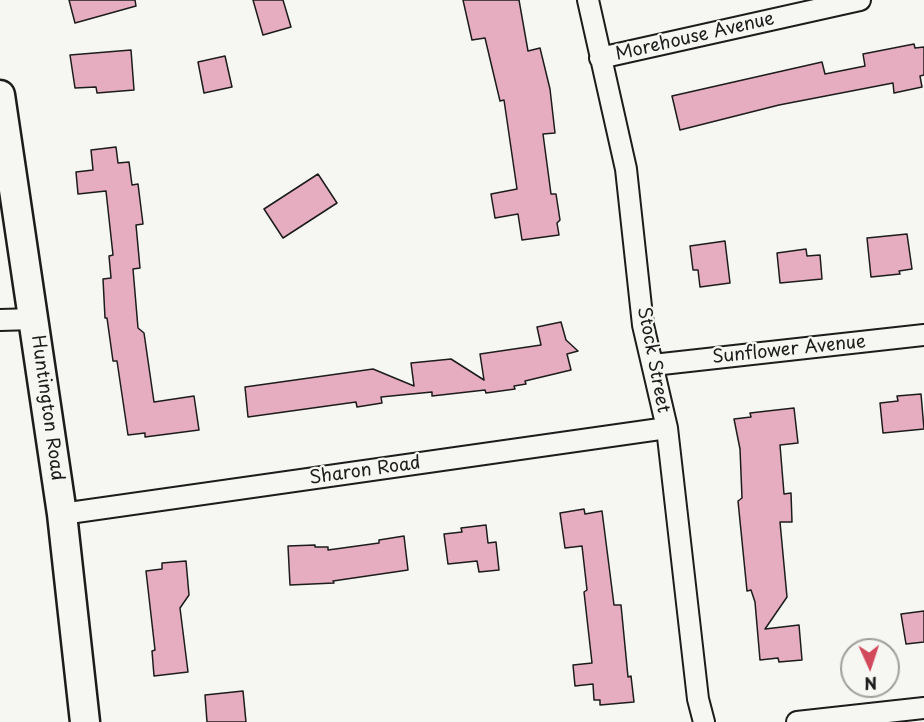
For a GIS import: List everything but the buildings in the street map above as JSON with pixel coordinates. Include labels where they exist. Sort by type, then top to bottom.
[{"type":"main road","name":"Huntington Road","points":[[0,95],[62,514],[85,722]]},
{"type":"street","name":"Stock Street","points":[[588,0],[626,169],[644,325],[667,428],[699,708],[704,722]]},
{"type":"street","name":"Morehouse Avenue","points":[[600,58],[860,0]]},
{"type":"street","points":[[0,320],[34,319]]},
{"type":"street","name":"Sunflower Avenue","points":[[653,365],[924,335]]},
{"type":"street","name":"Sharon Road","points":[[62,514],[667,428]]},
{"type":"street","points":[[797,722],[924,708]]}]
